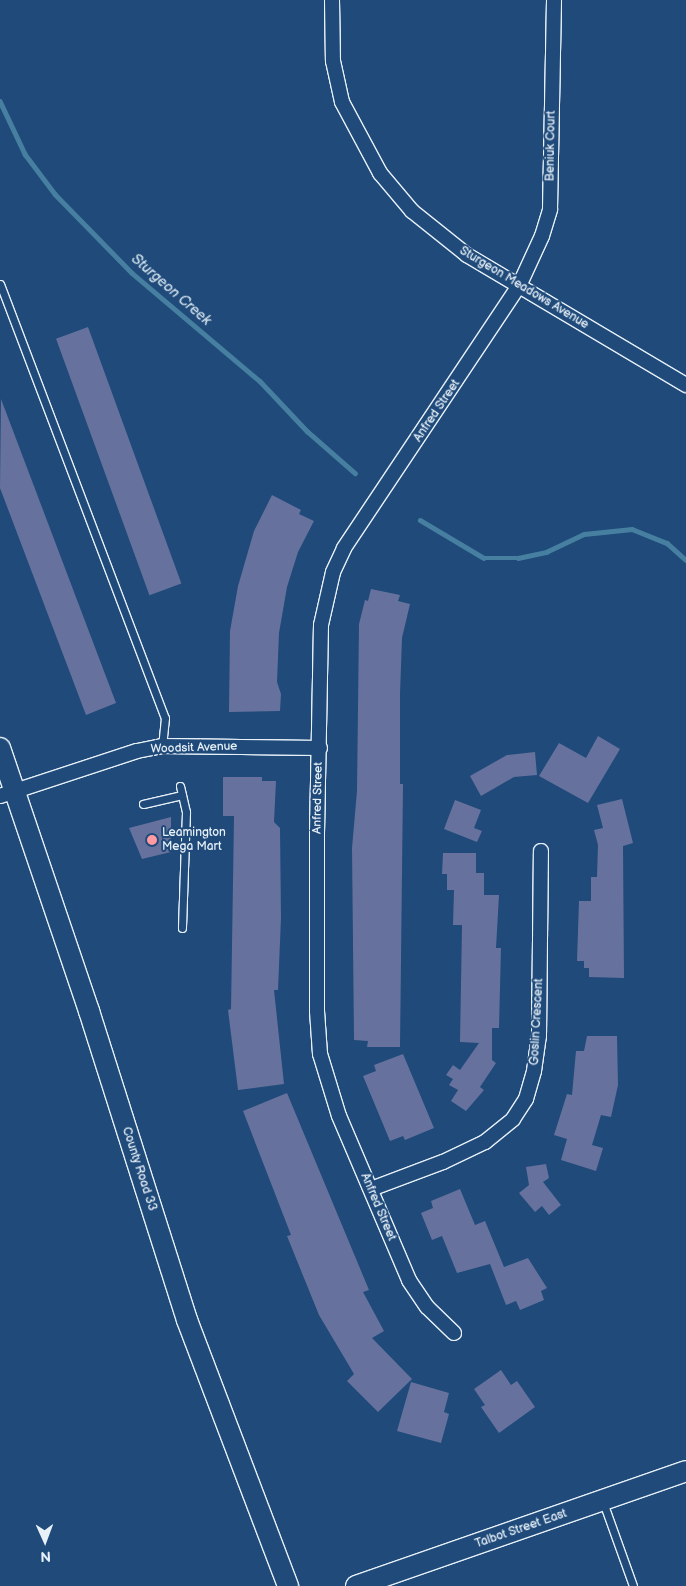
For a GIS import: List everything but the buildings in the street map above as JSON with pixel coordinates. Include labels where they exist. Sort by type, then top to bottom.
[{"type":"main road","name":"County Road 33","points":[[0,748],[8,793],[187,1320],[288,1586]]},
{"type":"main road","name":"Talbot Street East","points":[[356,1586],[602,1502],[686,1471]]},
{"type":"street","name":"Sturgeon Meadows Avenue","points":[[332,0],[333,61],[342,102],[380,173],[412,211],[438,233],[518,286],[686,385]]},
{"type":"street","name":"Beniuk Court","points":[[518,286],[529,267],[550,209],[554,0]]},
{"type":"street","name":"Anfred Street","points":[[454,1333],[417,1294],[334,1101],[324,1069],[318,1035],[321,625],[333,572],[344,548],[518,286]]},
{"type":"street","name":"Woodsit Avenue","points":[[8,793],[137,751],[162,746],[320,748]]},
{"type":"street","name":"Goslin Crescent","points":[[371,1189],[443,1162],[485,1142],[513,1120],[526,1099],[534,1072],[539,1036],[542,851]]},
{"type":"lane","points":[[0,284],[165,718],[162,746]]},
{"type":"lane","points":[[180,786],[186,812],[182,928]]},
{"type":"lane","points":[[143,804],[182,795]]},
{"type":"lane","points":[[602,1502],[633,1586]]},
{"type":"waterway","name":"Sturgeon Creek","points":[[0,101],[25,154],[55,194],[132,273],[260,381],[307,431],[355,473]]},
{"type":"waterway","name":"Sturgeon Creek","points":[[420,520],[484,558],[518,558],[546,552],[584,534],[632,529],[667,543],[686,560]]},
{"type":"place","name":"Leamington Mega Mart","points":[[152,840]]}]
